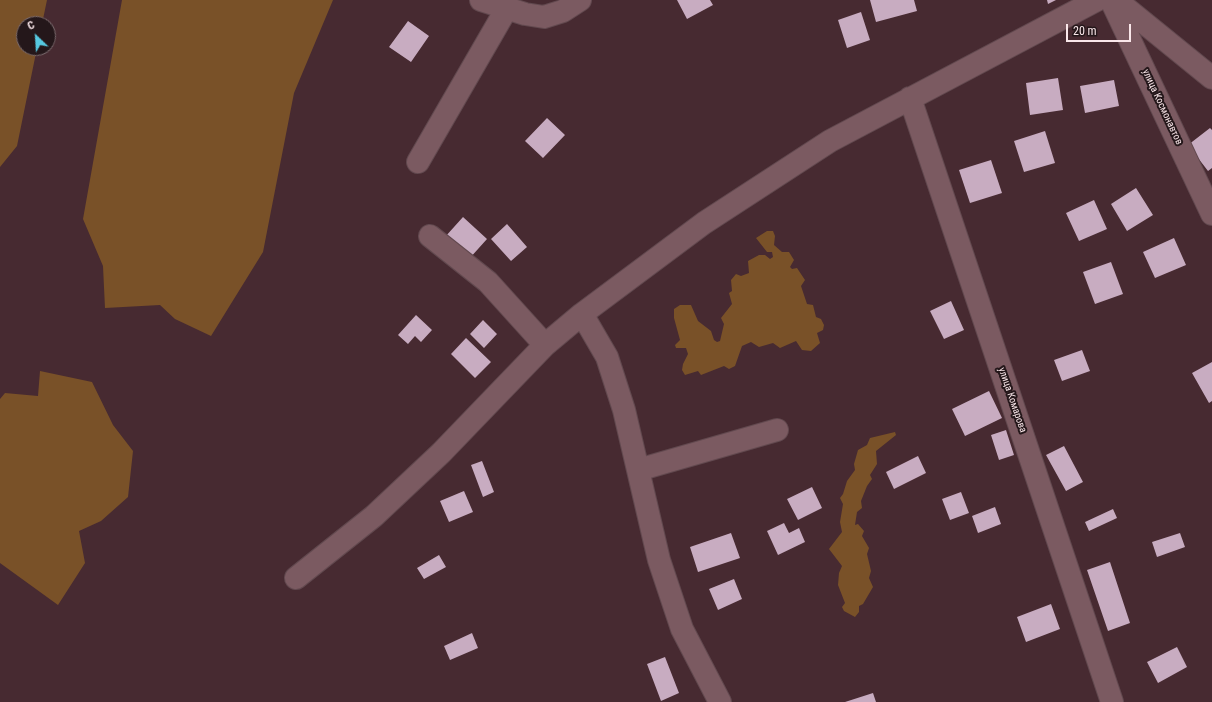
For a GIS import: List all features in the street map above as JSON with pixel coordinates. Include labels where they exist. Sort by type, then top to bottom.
[{"type":"street","points":[[481,0],[525,14],[544,17],[563,11],[580,0]]},
{"type":"street","points":[[296,578],[379,511],[441,453],[545,344],[582,314],[704,223],[830,141],[1097,0]]},
{"type":"street","name":"улица Космонавтов","points":[[1111,0],[1212,214]]},
{"type":"street","points":[[1116,0],[1212,78]]},
{"type":"street","points":[[418,162],[506,8]]},
{"type":"street","name":"улица Комарова","points":[[910,98],[1112,702]]},
{"type":"street","points":[[430,236],[488,282],[545,344]]},
{"type":"street","points":[[582,314],[607,358],[624,410],[659,560],[682,629],[720,702]]},
{"type":"street","points":[[638,470],[777,430]]},
{"type":"shaded area","points":[[0,0],[47,0],[44,16],[16,16],[16,56],[35,56],[17,146],[0,167]]},
{"type":"shaded area","points":[[122,0],[333,0],[294,93],[263,252],[211,336],[175,319],[160,305],[105,308],[103,266],[83,219]]},
{"type":"shaded area","points":[[767,231],[773,231],[775,236],[774,245],[782,252],[789,252],[794,260],[790,267],[792,269],[797,268],[805,280],[801,286],[807,304],[813,305],[816,317],[821,319],[824,325],[823,330],[817,333],[820,343],[811,351],[802,350],[796,341],[780,348],[773,343],[759,347],[751,342],[742,346],[735,366],[729,369],[724,366],[701,375],[698,371],[685,375],[682,370],[688,354],[686,348],[676,348],[675,345],[680,340],[674,318],[674,309],[680,305],[691,305],[698,321],[711,331],[714,340],[717,342],[720,341],[724,324],[721,318],[732,304],[729,293],[732,291],[731,280],[736,274],[741,276],[749,273],[748,261],[759,255],[765,255],[770,259],[773,257],[772,252],[767,252],[756,238]]},
{"type":"shaded area","points":[[40,371],[92,382],[113,425],[133,451],[128,497],[101,521],[79,531],[85,563],[58,605],[0,563],[0,399],[5,393],[38,396]]},
{"type":"shaded area","points":[[895,432],[896,435],[876,451],[877,464],[870,475],[872,479],[867,486],[861,501],[862,508],[857,512],[855,525],[858,524],[864,531],[862,536],[869,548],[867,554],[871,571],[869,578],[873,587],[863,604],[859,606],[859,612],[855,617],[844,611],[842,607],[845,603],[838,585],[839,573],[842,566],[829,549],[842,532],[840,522],[843,504],[840,498],[843,494],[847,481],[855,470],[854,464],[858,450],[867,445],[870,438]]},
{"type":"building","points":[[677,0],[710,0],[713,5],[687,19]]},
{"type":"building","points":[[870,0],[914,0],[917,11],[876,22]]},
{"type":"building","points":[[1047,0],[1056,0],[1048,4]]},
{"type":"building","points":[[861,12],[870,40],[847,48],[838,20]]},
{"type":"building","points":[[408,21],[429,36],[411,62],[389,47]]},
{"type":"building","points":[[1058,78],[1063,110],[1030,115],[1026,83]]},
{"type":"building","points":[[1114,80],[1119,106],[1085,113],[1080,86]]},
{"type":"building","points":[[547,118],[565,135],[543,158],[525,141]]},
{"type":"building","points":[[1210,128],[1212,130],[1212,168],[1208,171],[1188,145]]},
{"type":"building","points":[[1045,131],[1055,163],[1024,172],[1014,141]]},
{"type":"building","points":[[991,160],[1002,193],[970,203],[959,170]]},
{"type":"building","points":[[1136,188],[1153,215],[1127,231],[1111,204]]},
{"type":"building","points":[[1094,200],[1107,229],[1079,241],[1066,213]]},
{"type":"building","points":[[463,217],[487,239],[469,259],[445,237]]},
{"type":"building","points":[[507,224],[527,247],[511,261],[491,239]]},
{"type":"building","points":[[1174,238],[1186,265],[1155,278],[1143,252]]},
{"type":"building","points":[[1111,262],[1123,294],[1095,304],[1083,272]]},
{"type":"building","points":[[951,301],[964,330],[944,339],[930,311]]},
{"type":"building","points":[[416,315],[432,330],[421,342],[415,336],[408,344],[398,335]]},
{"type":"building","points":[[483,320],[497,334],[484,348],[470,334]]},
{"type":"building","points":[[466,338],[491,362],[475,378],[451,354]]},
{"type":"building","points":[[1082,350],[1090,371],[1062,381],[1054,360]]},
{"type":"building","points":[[1212,362],[1212,401],[1209,403],[1192,373]]},
{"type":"building","points":[[989,391],[1002,418],[965,436],[952,409]]},
{"type":"building","points":[[1006,430],[1014,455],[999,460],[991,435]]},
{"type":"building","points":[[1064,446],[1083,482],[1066,491],[1046,455]]},
{"type":"building","points":[[918,456],[926,473],[894,489],[886,472]]},
{"type":"building","points":[[482,461],[494,492],[483,497],[471,465]]},
{"type":"building","points":[[812,487],[822,508],[798,520],[787,499]]},
{"type":"building","points":[[464,491],[473,512],[449,522],[440,501]]},
{"type":"building","points":[[961,492],[969,513],[950,520],[942,499]]},
{"type":"building","points":[[995,507],[1001,524],[978,533],[972,516]]},
{"type":"building","points":[[1113,509],[1117,518],[1089,531],[1085,522]]},
{"type":"building","points":[[784,523],[789,533],[799,528],[805,542],[778,555],[767,531]]},
{"type":"building","points":[[731,533],[740,558],[698,572],[690,547]]},
{"type":"building","points":[[1180,533],[1185,547],[1157,557],[1152,542]]},
{"type":"building","points":[[439,555],[446,567],[424,579],[417,568]]},
{"type":"building","points":[[1110,562],[1130,623],[1108,631],[1087,570]]},
{"type":"building","points":[[734,579],[742,599],[718,610],[709,589]]},
{"type":"building","points":[[1051,604],[1060,629],[1026,642],[1017,617]]},
{"type":"building","points":[[472,633],[478,648],[450,660],[444,646]]},
{"type":"building","points":[[1177,647],[1187,667],[1158,683],[1147,662]]},
{"type":"building","points":[[665,657],[679,693],[661,701],[647,664]]},
{"type":"building","points":[[873,693],[876,702],[845,702]]}]
